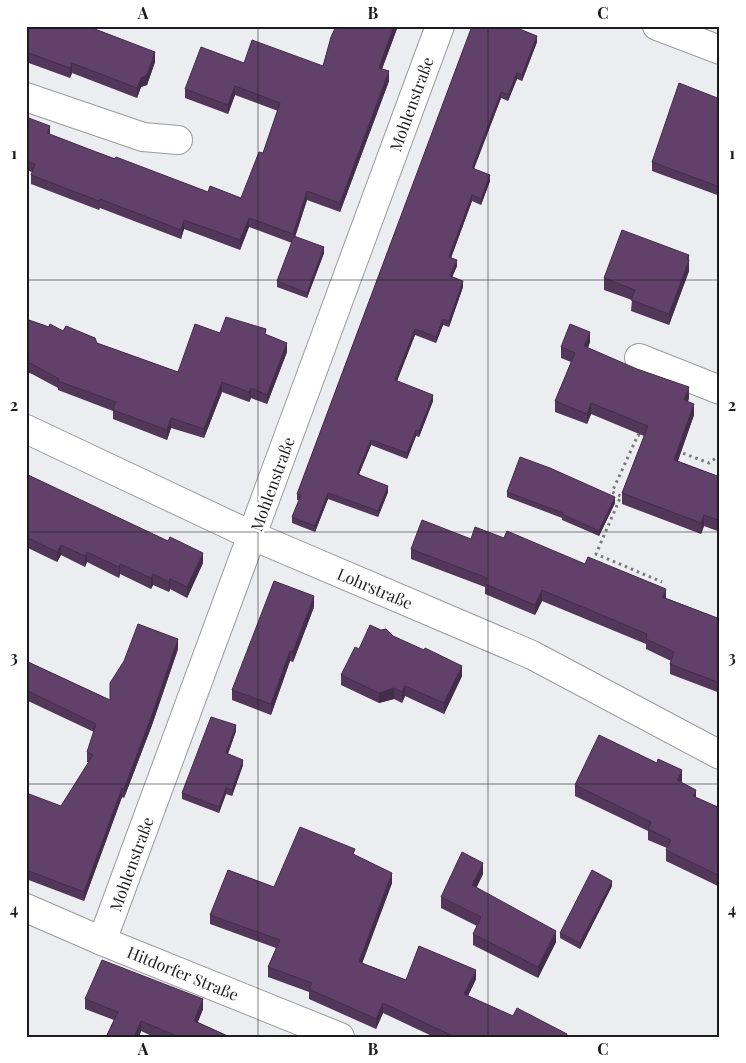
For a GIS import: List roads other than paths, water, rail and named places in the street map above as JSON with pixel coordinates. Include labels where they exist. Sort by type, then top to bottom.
[{"type":"street","name":"Mohlenstraße","points":[[102,941],[440,26]]},
{"type":"street","points":[[657,26],[720,50]]},
{"type":"street","points":[[26,97],[143,138],[178,140]]},
{"type":"street","points":[[639,358],[720,390]]},
{"type":"street","name":"Lohrstraße","points":[[26,429],[253,536],[532,656],[720,755]]},
{"type":"street","name":"Hitdorfer Straße","points":[[26,908],[102,941],[340,1037]]}]
